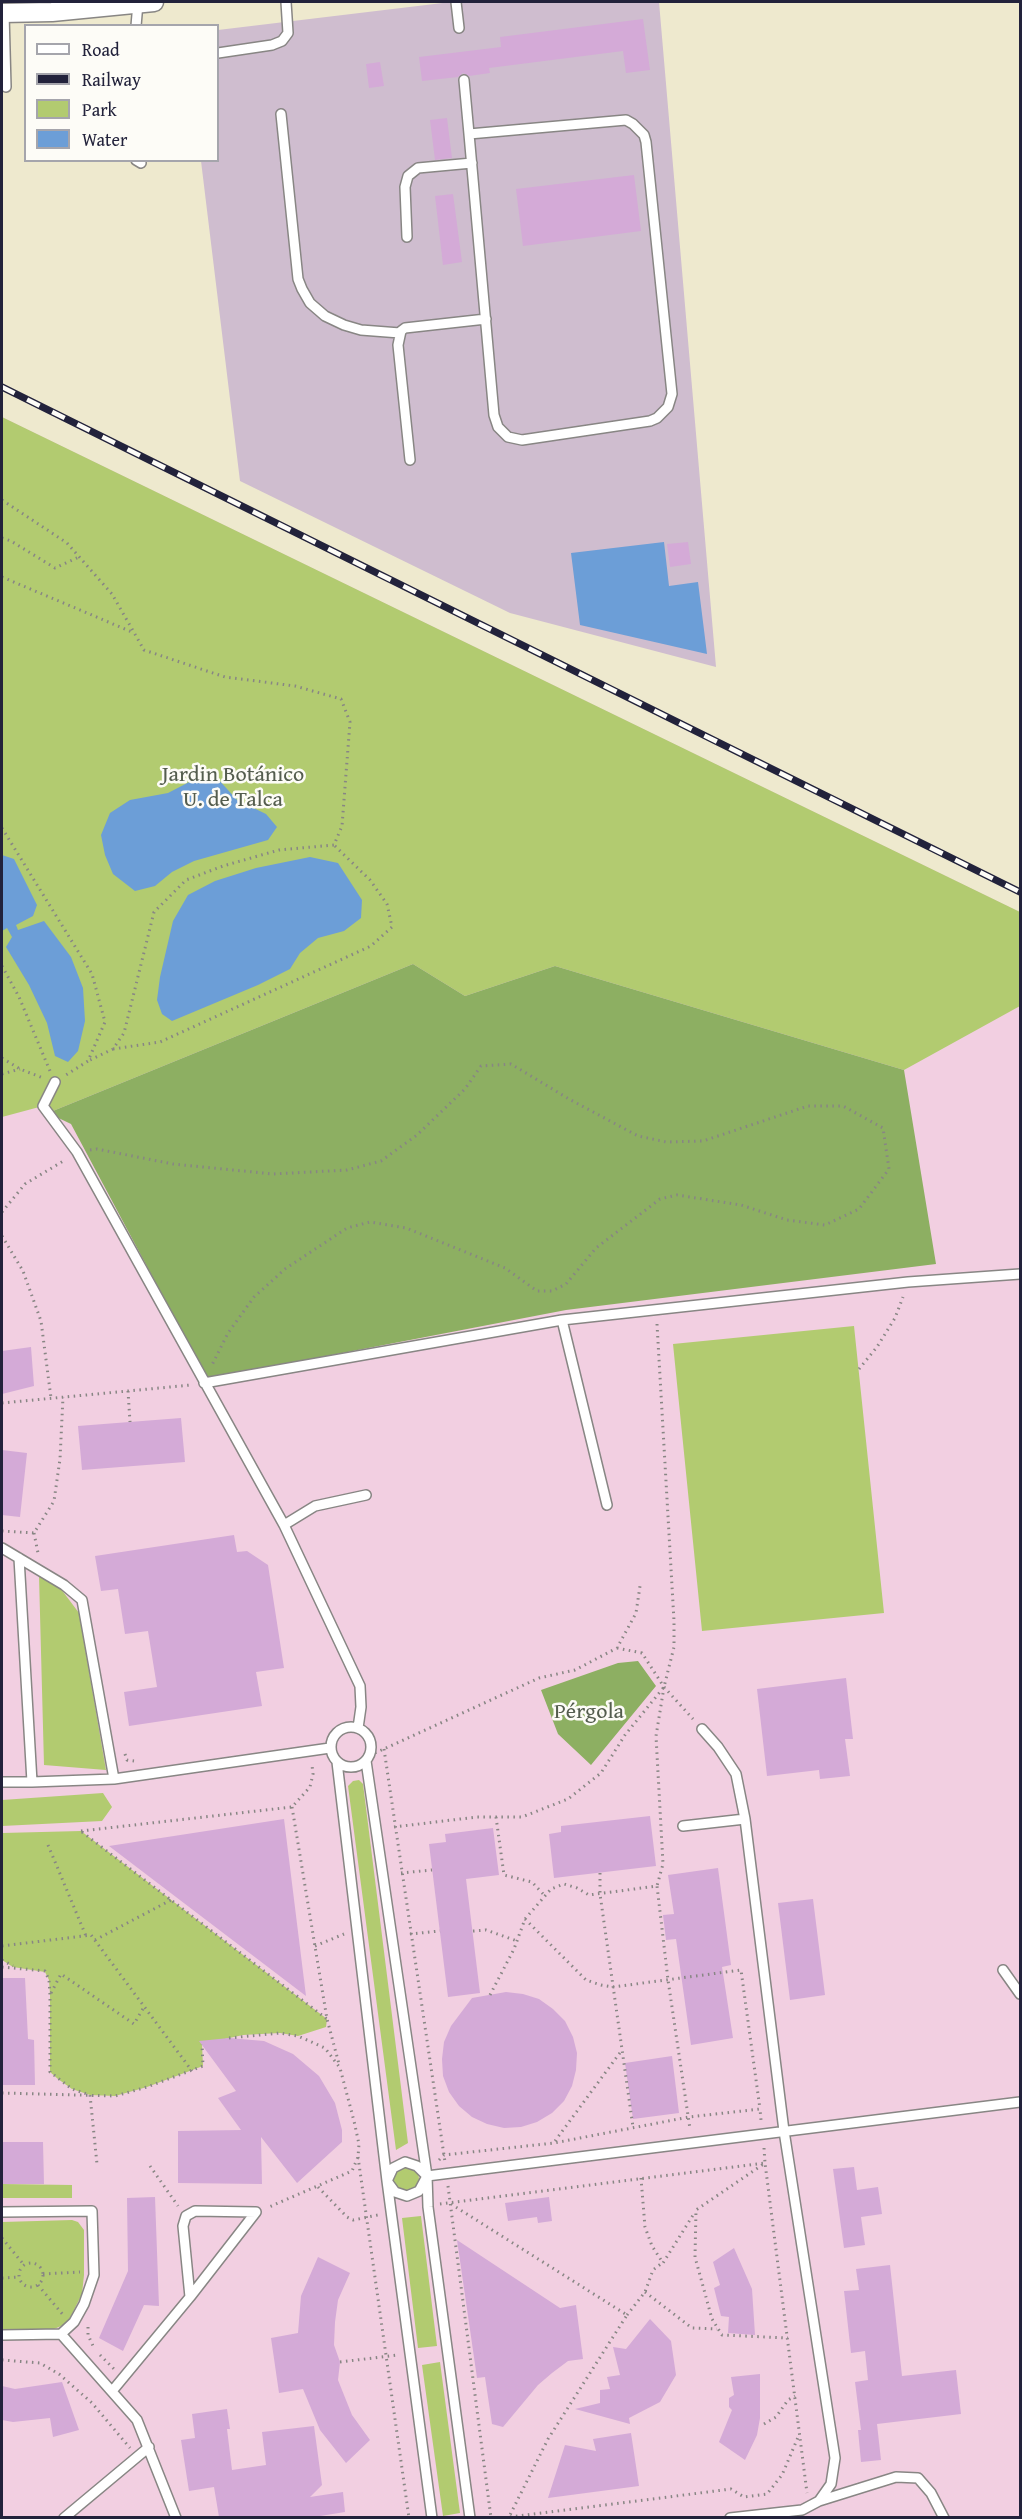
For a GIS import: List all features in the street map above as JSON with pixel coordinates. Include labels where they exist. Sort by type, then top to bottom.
[{"type":"street","points":[[3,13],[52,12],[146,2]]},
{"type":"lane","points":[[137,24],[146,2]]},
{"type":"lane","points":[[219,53],[272,45],[282,40],[288,33],[286,2]]},
{"type":"lane","points":[[456,2],[459,28]]},
{"type":"lane","points":[[3,13],[6,87]]},
{"type":"lane","points":[[464,80],[495,421],[508,437],[522,440],[650,421],[664,413],[672,394],[649,165],[646,142],[639,129],[626,120],[469,134]]},
{"type":"lane","points":[[281,114],[298,279],[306,296],[310,303],[325,316],[344,325],[361,330],[400,333]]},
{"type":"lane","points":[[407,237],[405,187],[408,176],[418,168],[471,163]]},
{"type":"lane","points":[[410,460],[398,345],[400,333],[405,328],[486,319]]},
{"type":"lane","points":[[55,1082],[43,1106],[77,1152],[284,1525],[360,1686],[361,1707],[358,1728]]},
{"type":"lane","points":[[204,1383],[562,1320],[908,1282],[1020,1274]]},
{"type":"lane","points":[[562,1320],[607,1505]]},
{"type":"lane","points":[[284,1525],[315,1506],[366,1495]]},
{"type":"lane","points":[[2,1548],[64,1585],[82,1600],[114,1779]]},
{"type":"lane","points":[[19,1558],[32,1782]]},
{"type":"lane","points":[[432,2517],[387,2181],[337,1762],[330,1748],[336,1733],[350,1726],[358,1728],[370,1738],[368,1758],[427,2176],[428,2206],[470,2517]]},
{"type":"lane","points":[[702,1729],[718,1747],[736,1774],[745,1819],[784,2131],[835,2458],[831,2484],[819,2501]]},
{"type":"lane","points":[[2,1782],[114,1779],[330,1748]]},
{"type":"lane","points":[[337,1762],[352,1768],[368,1758]]},
{"type":"lane","points":[[682,1826],[745,1819]]},
{"type":"lane","points":[[1003,1970],[1020,1994]]},
{"type":"lane","points":[[427,2176],[763,2136],[784,2131],[1020,2102]]},
{"type":"lane","points":[[387,2181],[393,2168],[405,2162],[417,2166],[427,2176]]},
{"type":"lane","points":[[387,2181],[395,2192],[407,2196],[419,2191],[427,2176]]},
{"type":"lane","points":[[2,2212],[92,2211],[94,2275],[84,2304],[74,2322],[62,2334],[2,2335]]},
{"type":"lane","points":[[190,2298],[183,2226],[186,2216],[195,2211],[256,2212]]},
{"type":"lane","points":[[113,2390],[190,2298],[256,2212]]},
{"type":"lane","points":[[62,2334],[137,2420],[176,2517]]},
{"type":"lane","points":[[64,2517],[149,2447]]},
{"type":"lane","points":[[730,2517],[802,2510],[819,2501],[896,2477],[918,2478],[931,2493],[944,2517]]},
{"type":"path","points":[[2,500],[67,543],[112,594],[144,650],[225,677],[295,686],[341,699],[350,722],[342,826],[334,845]]},
{"type":"path","points":[[2,538],[11,541],[55,568],[79,557]]},
{"type":"path","points":[[2,577],[134,633]]},
{"type":"path","points":[[2,828],[92,974],[105,1022],[88,1061]]},
{"type":"path","points":[[55,1082],[88,1061],[113,1049],[160,1042],[371,946],[392,927],[387,904],[370,880],[334,845],[279,850],[223,866],[186,880],[154,912],[124,1033],[113,1049]]},
{"type":"path","points":[[2,966],[19,996],[55,1082]]},
{"type":"path","points":[[2,1058],[20,1069],[55,1082]]},
{"type":"path","points":[[2,1212],[25,1184],[77,1152],[97,1149],[173,1164],[273,1174],[347,1170],[381,1161],[417,1135],[465,1089],[481,1066],[511,1064],[569,1099],[638,1136],[666,1142],[703,1141],[808,1106],[843,1106],[883,1128],[889,1169],[860,1209],[825,1225],[787,1220],[741,1205],[677,1195],[660,1199],[596,1248],[566,1284],[552,1291],[537,1291],[505,1268],[406,1228],[370,1222],[347,1228],[285,1269],[254,1297],[222,1342],[204,1383],[2,1403]]},
{"type":"path","points":[[2,1074],[20,1069]]},
{"type":"path","points":[[2,1236],[23,1271],[41,1321],[51,1398]]},
{"type":"path","points":[[858,1369],[877,1347],[895,1317],[908,1282]]},
{"type":"path","points":[[656,1310],[674,1621],[674,1647],[664,1687],[656,1736],[663,1864],[657,1887],[692,2143]]},
{"type":"path","points":[[128,1391],[130,1422]]},
{"type":"path","points":[[2,1532],[34,1533],[54,1501],[60,1459],[63,1397]]},
{"type":"path","points":[[368,1758],[539,1678],[575,1670],[617,1648],[636,1613],[640,1587]]},
{"type":"path","points":[[617,1648],[642,1653],[664,1687],[702,1729]]},
{"type":"path","points":[[394,1827],[477,1817],[522,1817],[568,1799],[601,1773],[625,1736],[664,1687]]},
{"type":"path","points":[[384,1749],[444,2154],[427,2176]]},
{"type":"path","points":[[327,2019],[81,1831],[292,1807],[327,2019],[359,2144],[358,2157],[409,2517]]},
{"type":"path","points":[[496,1817],[504,1875],[532,1882],[545,1896]]},
{"type":"path","points":[[48,1845],[86,1936]]},
{"type":"path","points":[[401,1873],[432,1870]]},
{"type":"path","points":[[600,1873],[600,1894],[633,2127]]},
{"type":"path","points":[[490,1995],[517,1941],[525,1919],[551,1889],[564,1884],[589,1895],[657,1887]]},
{"type":"path","points":[[94,1940],[171,1900]]},
{"type":"path","points":[[525,1919],[586,1980],[613,1987],[741,1970],[809,2506]]},
{"type":"path","points":[[315,1946],[358,1929]]},
{"type":"path","points":[[473,1931],[486,1930],[517,1941]]},
{"type":"path","points":[[410,1934],[440,1931]]},
{"type":"path","points":[[2,1946],[91,1935],[192,2071]]},
{"type":"path","points":[[2,1960],[13,1967]]},
{"type":"path","points":[[2,1967],[45,1971],[49,1980],[50,1995],[50,2073],[72,2089],[90,2095]]},
{"type":"path","points":[[50,1995],[61,1974],[134,2024],[144,2007]]},
{"type":"path","points":[[230,2038],[280,2033],[298,2036],[325,2048],[340,2068]]},
{"type":"path","points":[[2,2093],[115,2096],[203,2066],[202,2044]]},
{"type":"path","points":[[554,2143],[622,2050]]},
{"type":"path","points":[[90,2095],[97,2164]]},
{"type":"path","points":[[444,2154],[554,2143],[689,2117],[760,2109]]},
{"type":"path","points":[[256,2212],[352,2171],[358,2157]]},
{"type":"path","points":[[449,2203],[765,2163]]},
{"type":"path","points":[[507,2517],[548,2439],[627,2315],[645,2292],[653,2270],[663,2263],[696,2210],[765,2163]]},
{"type":"path","points":[[150,2166],[186,2216]]},
{"type":"path","points":[[640,2178],[645,2227],[652,2246],[663,2263]]},
{"type":"path","points":[[449,2203],[627,2315]]},
{"type":"path","points":[[449,2203],[491,2517]]},
{"type":"path","points":[[696,2210],[695,2257],[701,2284],[717,2329],[722,2335],[729,2337],[788,2338]]},
{"type":"path","points":[[2,2238],[24,2265]]},
{"type":"path","points":[[24,2265],[36,2265],[43,2274]]},
{"type":"path","points":[[24,2265],[19,2277],[22,2283],[28,2287],[38,2285]]},
{"type":"path","points":[[43,2274],[80,2272]]},
{"type":"path","points":[[38,2285],[43,2274]]},
{"type":"path","points":[[2,2277],[19,2277]]},
{"type":"path","points":[[38,2285],[66,2319]]},
{"type":"path","points":[[645,2292],[692,2328],[717,2329]]},
{"type":"path","points":[[340,2362],[411,2353]]},
{"type":"path","points":[[2,2360],[40,2363],[59,2374],[92,2403],[137,2456]]},
{"type":"path","points":[[764,2424],[776,2417],[788,2400],[795,2396]]},
{"type":"path","points":[[507,2517],[731,2489],[744,2497],[767,2494],[782,2475],[800,2433]]},
{"type":"shaded area","points":[[451,2],[659,2],[716,667],[510,613],[240,481],[201,162],[219,162],[219,30]]},
{"type":"shaded area","points":[[2,417],[1020,912],[1020,2517],[2,2517]]},
{"type":"green space","name":"Jardin Botánico U. de Talca","points":[[2,417],[1020,912],[1020,1006],[904,1070],[555,966],[465,996],[413,964],[48,1113],[43,1106],[2,1117]]},
{"type":"green space","points":[[413,964],[465,996],[555,966],[904,1070],[936,1264],[566,1310],[207,1379],[71,1124],[48,1113]]},
{"type":"green space","points":[[854,1326],[884,1613],[702,1631],[673,1344]]},
{"type":"green space","points":[[39,1576],[61,1589],[79,1613],[106,1770],[44,1765]]},
{"type":"green space","name":"Pérgola","points":[[638,1661],[656,1686],[591,1765],[558,1734],[541,1690],[618,1663]]},
{"type":"green space","points":[[359,1780],[363,1784],[408,2143],[396,2150],[348,1786],[353,1781]]},
{"type":"green space","points":[[103,1793],[112,1807],[102,1821],[2,1826],[2,1800]]},
{"type":"green space","points":[[81,1831],[327,2019],[326,2027],[298,2036],[280,2033],[243,2035],[202,2044],[203,2066],[147,2087],[115,2096],[90,2095],[72,2089],[58,2079],[50,2072],[49,1980],[45,1972],[13,1967],[2,1960],[2,1833]]},
{"type":"green space","points":[[406,2166],[415,2170],[419,2179],[415,2188],[406,2192],[397,2188],[393,2179],[397,2170]]},
{"type":"green space","points":[[2,2184],[72,2185],[72,2198],[2,2198]]},
{"type":"green space","points":[[421,2216],[437,2346],[418,2348],[402,2218]]},
{"type":"green space","points":[[72,2220],[78,2222],[84,2230],[84,2275],[82,2294],[66,2324],[54,2329],[2,2329],[2,2222]]},
{"type":"green space","points":[[440,2362],[460,2513],[443,2516],[422,2365]]},
{"type":"water","points":[[664,542],[669,586],[698,582],[707,654],[580,625],[571,553]]},
{"type":"water","points":[[197,778],[218,779],[237,800],[266,814],[277,827],[268,840],[194,861],[172,872],[155,886],[135,891],[113,874],[105,855],[101,835],[110,813],[130,800],[168,793]]},
{"type":"water","points":[[2,855],[14,859],[37,905],[33,916],[16,925],[18,930],[44,921],[71,957],[83,988],[85,1021],[78,1051],[68,1062],[55,1056],[47,1023],[29,985],[6,947],[12,937],[7,928],[2,931]]},
{"type":"water","points":[[310,857],[338,863],[362,900],[361,918],[344,931],[318,938],[300,953],[290,969],[258,985],[172,1021],[162,1014],[157,1000],[160,977],[173,921],[188,895],[215,881],[256,868]]},
{"type":"building","points":[[643,19],[650,70],[626,73],[623,51],[489,68],[490,73],[469,76],[463,73],[458,77],[422,81],[419,57],[501,47],[500,37]]},
{"type":"building","points":[[380,62],[384,86],[369,88],[366,64]]},
{"type":"building","points":[[447,118],[452,158],[435,160],[430,120]]},
{"type":"building","points":[[634,175],[641,231],[523,246],[516,189]]},
{"type":"building","points":[[453,194],[462,262],[443,265],[435,196]]},
{"type":"building","points":[[688,542],[691,564],[670,567],[667,544]]},
{"type":"building","points":[[31,1347],[34,1386],[2,1394],[2,1351]]},
{"type":"building","points":[[181,1418],[185,1462],[82,1470],[78,1426]]},
{"type":"building","points":[[2,1450],[27,1453],[20,1517],[2,1515]]},
{"type":"building","points":[[234,1535],[237,1552],[247,1551],[268,1565],[284,1668],[256,1672],[262,1706],[129,1726],[124,1692],[157,1687],[148,1631],[125,1634],[118,1589],[101,1591],[95,1556]]},
{"type":"building","points":[[846,1678],[853,1739],[845,1739],[850,1776],[820,1779],[819,1770],[767,1776],[757,1689]]},
{"type":"building","points":[[650,1816],[656,1866],[554,1878],[549,1834],[561,1832],[561,1826]]},
{"type":"building","points":[[284,1819],[306,1996],[109,1846]]},
{"type":"building","points":[[493,1828],[499,1875],[466,1879],[480,1993],[448,1997],[429,1844],[446,1842],[445,1834]]},
{"type":"building","points":[[718,1868],[731,1965],[722,1967],[733,2038],[691,2045],[676,1939],[666,1940],[663,1915],[674,1914],[668,1875]]},
{"type":"building","points":[[813,1899],[825,1995],[790,2000],[778,1903]]},
{"type":"building","points":[[2,1978],[25,1978],[28,2039],[34,2040],[35,2085],[2,2085]]},
{"type":"building","points":[[506,1992],[539,1999],[553,2009],[565,2021],[573,2037],[577,2053],[572,2086],[564,2101],[552,2113],[537,2122],[521,2127],[504,2128],[472,2117],[459,2106],[449,2092],[443,2076],[442,2059],[444,2042],[451,2026],[472,1998]]},
{"type":"building","points":[[229,2038],[264,2041],[293,2054],[319,2076],[335,2103],[342,2130],[342,2142],[297,2183],[261,2137],[262,2184],[178,2183],[178,2131],[241,2130],[218,2098],[236,2091],[199,2041]]},
{"type":"building","points":[[672,2056],[679,2113],[633,2119],[625,2063]]},
{"type":"building","points":[[2,2142],[43,2142],[44,2184],[2,2184]]},
{"type":"building","points":[[854,2167],[857,2190],[878,2187],[882,2214],[861,2217],[865,2245],[844,2248],[833,2169]]},
{"type":"building","points":[[155,2197],[159,2306],[144,2305],[123,2351],[99,2338],[128,2271],[127,2198]]},
{"type":"building","points":[[549,2197],[552,2221],[538,2223],[537,2217],[508,2221],[505,2203]]},
{"type":"building","points":[[457,2240],[560,2308],[576,2305],[583,2359],[568,2361],[552,2373],[538,2385],[503,2427],[492,2424],[485,2377],[477,2378]]},
{"type":"building","points":[[734,2248],[752,2289],[755,2335],[728,2333],[729,2317],[721,2316],[714,2288],[720,2285],[713,2262]]},
{"type":"building","points":[[318,2257],[350,2273],[338,2300],[335,2322],[334,2345],[340,2362],[338,2380],[352,2415],[370,2440],[346,2463],[320,2430],[303,2389],[279,2393],[271,2338],[298,2333],[301,2296]]},
{"type":"building","points":[[890,2265],[902,2376],[956,2370],[961,2414],[877,2424],[881,2460],[861,2462],[858,2430],[861,2430],[855,2382],[868,2380],[865,2351],[851,2353],[844,2291],[859,2290],[856,2269]]},
{"type":"building","points":[[650,2319],[671,2341],[676,2375],[660,2402],[629,2418],[630,2424],[575,2409],[600,2403],[600,2390],[610,2389],[607,2377],[620,2375],[613,2347],[626,2349]]},
{"type":"building","points":[[760,2374],[760,2418],[757,2435],[745,2460],[719,2442],[732,2410],[729,2407],[729,2398],[734,2395],[731,2377]]},
{"type":"building","points":[[62,2382],[79,2430],[53,2437],[50,2418],[13,2422],[2,2420],[2,2386],[15,2389]]},
{"type":"building","points":[[227,2409],[232,2470],[266,2465],[262,2432],[314,2426],[322,2485],[310,2497],[343,2492],[345,2512],[314,2517],[219,2517],[214,2487],[189,2491],[181,2440],[195,2438],[192,2414]]},
{"type":"building","points":[[631,2433],[639,2486],[548,2498],[565,2445],[596,2451],[593,2439]]},
{"type":"railway","points":[[2,387],[1020,892]]}]
